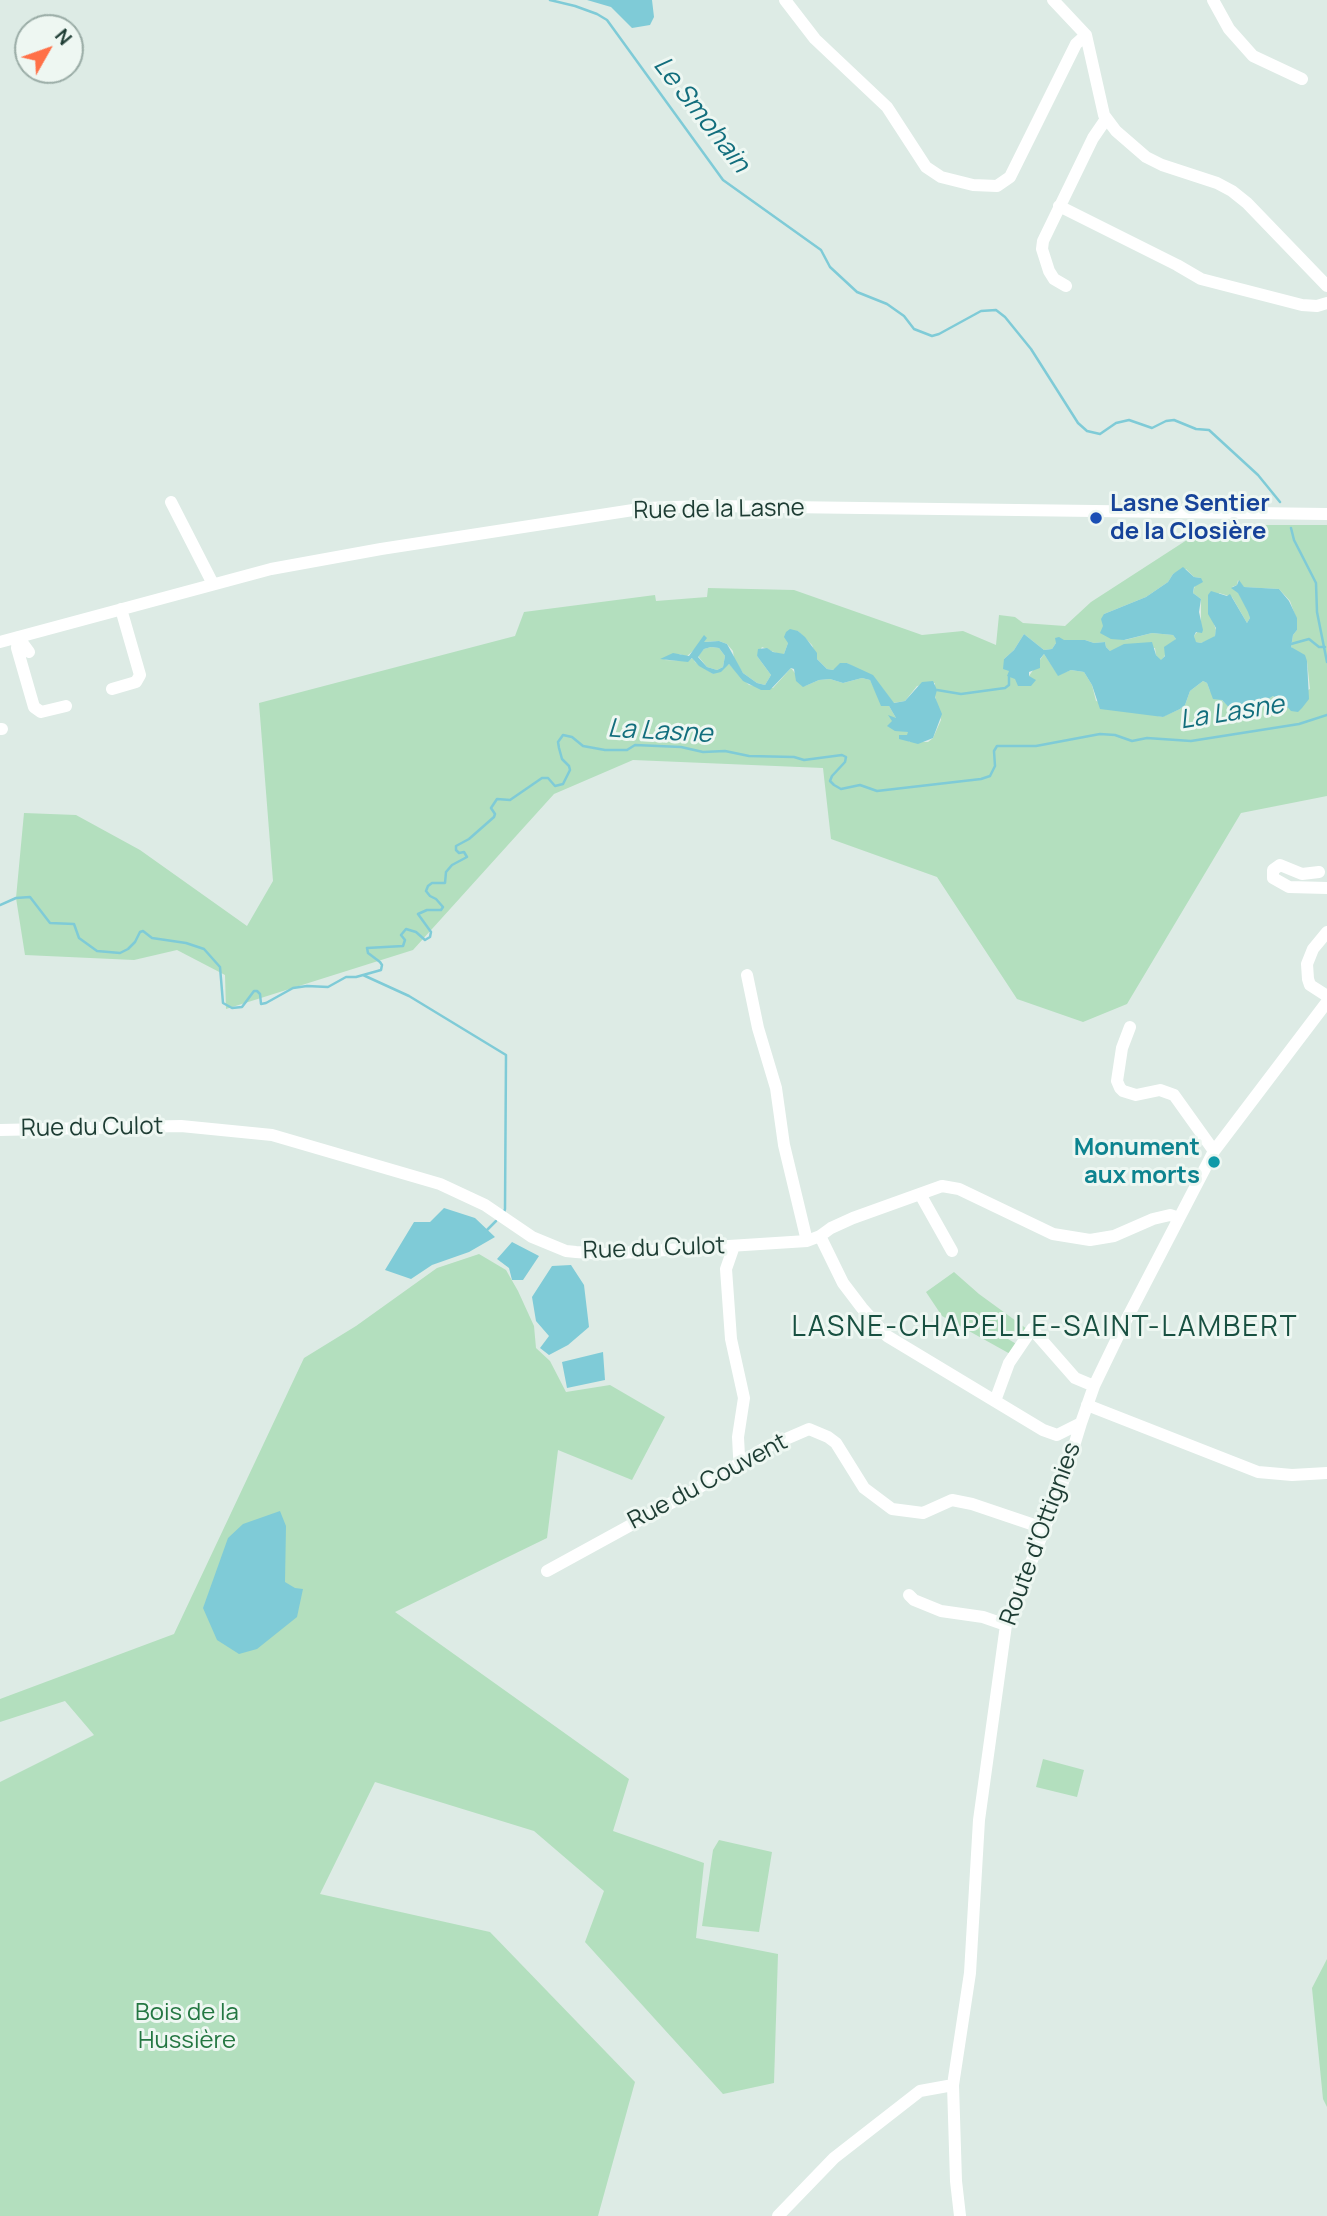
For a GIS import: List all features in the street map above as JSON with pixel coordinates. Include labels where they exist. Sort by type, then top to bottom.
[{"type":"street","points":[[785,0],[815,39],[887,107],[926,167],[941,177],[973,185],[997,186],[1010,177],[1076,44],[1086,35]]},
{"type":"street","points":[[1213,0],[1229,29],[1253,56],[1302,79]]},
{"type":"street","points":[[1060,3],[1086,35],[1099,100],[1106,119],[1146,157],[1232,191],[1247,203],[1327,286]]},
{"type":"street","points":[[1066,286],[1054,279],[1042,249],[1048,227],[1093,138],[1106,119]]},
{"type":"street","points":[[1059,206],[1201,279],[1302,305],[1317,306],[1327,303]]},
{"type":"street","points":[[171,502],[213,584]]},
{"type":"street","name":"Rue de la Lasne","points":[[0,642],[213,584],[316,560],[668,506],[1327,514]]},
{"type":"street","points":[[112,689],[136,682],[140,675],[121,609]]},
{"type":"street","points":[[18,637],[29,652]]},
{"type":"street","points":[[18,637],[17,648],[34,707],[41,712],[66,706]]},
{"type":"street","points":[[1319,872],[1302,874],[1280,865],[1273,870],[1273,878],[1289,887],[1327,888]]},
{"type":"street","points":[[1327,932],[1313,949],[1307,964],[1310,985],[1327,996]]},
{"type":"street","points":[[747,975],[758,1028],[776,1088],[783,1145],[807,1241]]},
{"type":"street","name":"Route d'Ottignies","points":[[960,2216],[956,2181],[953,2085],[970,1973],[979,1820],[1006,1625],[1046,1529],[1094,1385],[1179,1218],[1214,1151],[1327,1002]]},
{"type":"street","points":[[1130,1027],[1122,1048],[1117,1081],[1120,1088],[1136,1095],[1160,1090],[1174,1094],[1214,1151]]},
{"type":"street","name":"Rue du Culot","points":[[0,1130],[181,1125],[272,1135],[440,1184],[485,1205],[531,1237],[566,1251],[604,1254],[807,1241],[831,1228],[942,1186],[959,1189],[1053,1234],[1095,1240],[1114,1236],[1153,1219],[1170,1215],[1179,1218]]},
{"type":"street","points":[[920,1194],[953,1251]]},
{"type":"street","points":[[820,1236],[844,1283],[887,1336],[1030,1423],[1068,1439],[1074,1445]]},
{"type":"street","points":[[734,1246],[726,1269],[731,1339],[744,1398],[738,1437],[742,1462]]},
{"type":"street","points":[[995,1401],[1009,1363],[1031,1329],[1075,1378],[1094,1385]]},
{"type":"street","points":[[1087,1405],[1258,1472],[1292,1475],[1327,1473]]},
{"type":"street","points":[[1057,1435],[1081,1423]]},
{"type":"street","name":"Rue du Couvent","points":[[547,1571],[765,1448],[809,1429],[836,1443],[864,1488],[892,1509],[923,1513],[952,1500],[1046,1529]]},
{"type":"street","points":[[909,1595],[914,1601],[941,1611],[1006,1625]]},
{"type":"street","points":[[778,2216],[834,2158],[920,2091],[953,2085]]},
{"type":"green space","points":[[1210,525],[1327,525],[1327,796],[1241,813],[1127,1004],[1083,1022],[1017,999],[937,877],[831,839],[823,768],[633,760],[554,794],[413,950],[226,1009],[225,975],[177,950],[134,960],[25,955],[16,898],[24,813],[76,815],[140,850],[247,926],[273,881],[259,703],[515,636],[524,612],[655,595],[656,601],[707,597],[708,588],[794,590],[922,635],[963,631],[996,645],[999,615],[1015,617],[1023,623],[1065,626],[1091,602]],"holes":[[[1186,569],[1194,577],[1201,578],[1193,593],[1201,599],[1201,627],[1194,636],[1195,642],[1201,643],[1215,636],[1212,618],[1219,593],[1232,597],[1247,623],[1249,612],[1238,592],[1232,587],[1237,585],[1238,580],[1243,587],[1279,589],[1290,601],[1296,618],[1297,630],[1293,635],[1291,647],[1307,661],[1310,689],[1283,702],[1273,696],[1257,702],[1244,718],[1210,691],[1207,683],[1203,681],[1190,691],[1185,705],[1162,717],[1096,701],[1092,685],[1084,672],[1071,670],[1058,675],[1044,654],[1029,676],[1007,668],[1004,659],[1014,650],[1024,634],[1044,650],[1052,649],[1056,643],[1064,640],[1085,640],[1105,642],[1110,651],[1155,648],[1161,661],[1176,639],[1173,635],[1152,633],[1125,640],[1106,634],[1104,614],[1146,597],[1168,582],[1173,574]],[[798,631],[812,645],[817,659],[827,669],[833,670],[847,663],[882,688],[893,703],[905,701],[917,686],[935,683],[941,720],[933,738],[928,742],[909,742],[908,732],[888,726],[896,718],[889,706],[883,706],[870,680],[862,678],[843,683],[830,679],[819,680],[805,686],[791,668],[773,688],[749,685],[729,664],[713,674],[693,658],[688,661],[664,660],[680,654],[686,657],[703,642],[719,641],[727,644],[733,651],[734,659],[743,673],[765,685],[771,675],[757,656],[762,647],[784,654],[788,643]]]},
{"type":"green space","points":[[719,648],[725,656],[723,667],[717,670],[707,667],[698,656],[704,649]]},
{"type":"green space","name":"Bois de la Hussière","points":[[479,1254],[506,1270],[534,1326],[536,1348],[550,1361],[566,1392],[610,1385],[665,1417],[632,1480],[558,1450],[547,1538],[395,1612],[629,1779],[613,1831],[704,1863],[696,1938],[778,1954],[774,2083],[723,2094],[585,1942],[604,1891],[534,1831],[375,1782],[320,1894],[490,1932],[635,2082],[598,2216],[0,2216],[0,1782],[94,1735],[65,1701],[0,1722],[0,1699],[174,1634],[304,1358],[356,1326],[437,1268]]},
{"type":"green space","points":[[954,1272],[1027,1329],[1020,1339],[1001,1328],[998,1333],[1018,1345],[1012,1355],[942,1316],[926,1292]]},
{"type":"green space","points":[[1043,1759],[1084,1770],[1077,1797],[1036,1787]]},
{"type":"green space","points":[[719,1840],[772,1852],[759,1932],[702,1926],[713,1850]]},
{"type":"green space","points":[[1327,1959],[1327,2107],[1323,2099],[1312,1988]]},
{"type":"water","points":[[587,0],[652,0],[654,17],[650,25],[632,28],[611,7]]},
{"type":"water","points":[[1183,567],[1203,582],[1194,587],[1193,593],[1201,599],[1199,612],[1203,630],[1202,633],[1196,632],[1196,642],[1201,643],[1215,636],[1216,628],[1208,614],[1208,595],[1211,591],[1227,596],[1230,594],[1247,623],[1250,618],[1248,612],[1238,593],[1231,588],[1237,585],[1239,580],[1244,587],[1279,589],[1289,601],[1297,618],[1297,630],[1293,635],[1291,647],[1305,655],[1307,661],[1309,699],[1298,712],[1291,711],[1273,696],[1257,702],[1247,715],[1240,719],[1222,700],[1213,699],[1207,683],[1203,681],[1190,691],[1185,705],[1163,717],[1100,709],[1092,685],[1084,672],[1071,670],[1058,676],[1044,654],[1040,659],[1040,668],[1029,672],[1029,676],[1036,680],[1031,686],[1018,686],[1015,679],[1007,676],[1009,671],[1003,669],[1004,659],[1014,650],[1024,634],[1044,650],[1052,649],[1056,643],[1055,638],[1059,637],[1064,640],[1105,642],[1110,651],[1124,644],[1152,642],[1156,655],[1161,660],[1165,656],[1164,647],[1176,639],[1173,635],[1152,633],[1124,640],[1111,639],[1100,633],[1103,626],[1101,619],[1104,614],[1146,597],[1168,582],[1173,574]]},
{"type":"water","points":[[790,629],[798,631],[805,637],[817,653],[817,659],[827,669],[833,670],[840,663],[847,663],[873,675],[894,703],[905,701],[922,682],[933,681],[937,690],[935,697],[942,714],[933,738],[918,744],[899,739],[899,735],[907,735],[908,732],[895,731],[887,726],[892,721],[888,715],[896,718],[889,706],[881,706],[870,680],[862,678],[843,683],[830,679],[819,680],[803,687],[796,681],[794,669],[791,668],[770,690],[761,690],[743,681],[729,664],[721,672],[713,674],[699,666],[692,658],[688,662],[660,659],[673,653],[689,656],[704,635],[707,638],[704,642],[719,641],[727,644],[743,673],[765,685],[771,675],[757,656],[758,649],[767,648],[784,654],[788,643],[784,637]],"holes":[[[719,648],[725,656],[723,667],[717,670],[707,667],[698,657],[704,649]]]},
{"type":"water","points":[[444,1208],[475,1218],[495,1237],[469,1252],[432,1265],[411,1279],[385,1270],[414,1222],[430,1222]]},
{"type":"water","points":[[512,1242],[539,1256],[523,1280],[512,1280],[509,1268],[497,1259]]},
{"type":"water","points":[[571,1265],[584,1285],[589,1327],[568,1345],[549,1355],[540,1348],[549,1336],[536,1321],[532,1297],[552,1266]]},
{"type":"water","points":[[603,1352],[605,1380],[567,1388],[562,1362]]},
{"type":"water","points":[[280,1511],[286,1526],[285,1582],[303,1589],[297,1617],[257,1649],[239,1654],[217,1640],[203,1608],[228,1538],[243,1524]]},
{"type":"waterway","name":"Le Smohain","points":[[550,0],[575,6],[607,20],[723,180],[821,250],[830,267],[857,292],[887,304],[904,316],[914,329],[932,336],[981,311],[996,310],[1031,349],[1078,423],[1087,431],[1100,434],[1116,423],[1129,420],[1152,428],[1174,420],[1196,429],[1209,430],[1258,475],[1280,502]]},
{"type":"waterway","name":"Le Smohain","points":[[1291,528],[1294,540],[1316,583],[1317,612],[1327,662]]},
{"type":"waterway","points":[[1291,644],[1309,639],[1319,647],[1325,647]]},
{"type":"waterway","points":[[937,690],[961,694],[1005,688],[1009,685],[1009,677]]},
{"type":"waterway","name":"La Lasne","points":[[0,905],[16,898],[30,897],[50,923],[74,924],[79,938],[97,951],[120,953],[128,949],[143,931],[152,938],[186,943],[204,949],[220,967],[223,1003],[232,1008],[242,1007],[254,991],[260,994],[261,1004],[293,988],[328,987],[346,977],[381,970],[382,965],[368,953],[367,948],[403,946],[405,940],[401,935],[406,929],[416,932],[425,940],[430,937],[431,932],[418,914],[427,910],[441,910],[443,907],[426,891],[428,886],[432,883],[445,883],[446,872],[452,865],[467,857],[464,852],[459,853],[456,846],[469,839],[494,817],[491,808],[497,799],[510,800],[542,778],[548,778],[555,786],[563,784],[570,770],[562,759],[559,748],[558,742],[563,735],[572,737],[583,746],[605,750],[627,750],[635,745],[681,747],[703,752],[725,751],[749,756],[794,757],[804,760],[842,755],[846,757],[845,762],[830,781],[841,789],[860,785],[877,791],[990,776],[995,766],[994,751],[997,746],[1036,746],[1100,734],[1115,735],[1132,741],[1147,738],[1191,741],[1299,724],[1327,715]]},
{"type":"waterway","points":[[363,975],[409,996],[506,1055],[504,1212]]},
{"type":"waterway","points":[[487,1230],[496,1221]]},
{"type":"place","name":"Lasne Sentier de la Closière","points":[[1096,518]]},
{"type":"place","name":"Monument aux morts","points":[[1214,1162]]},
{"type":"district","name":"LASNE-CHAPELLE-SAINT-LAMBERT","points":[[1045,1328]]}]
